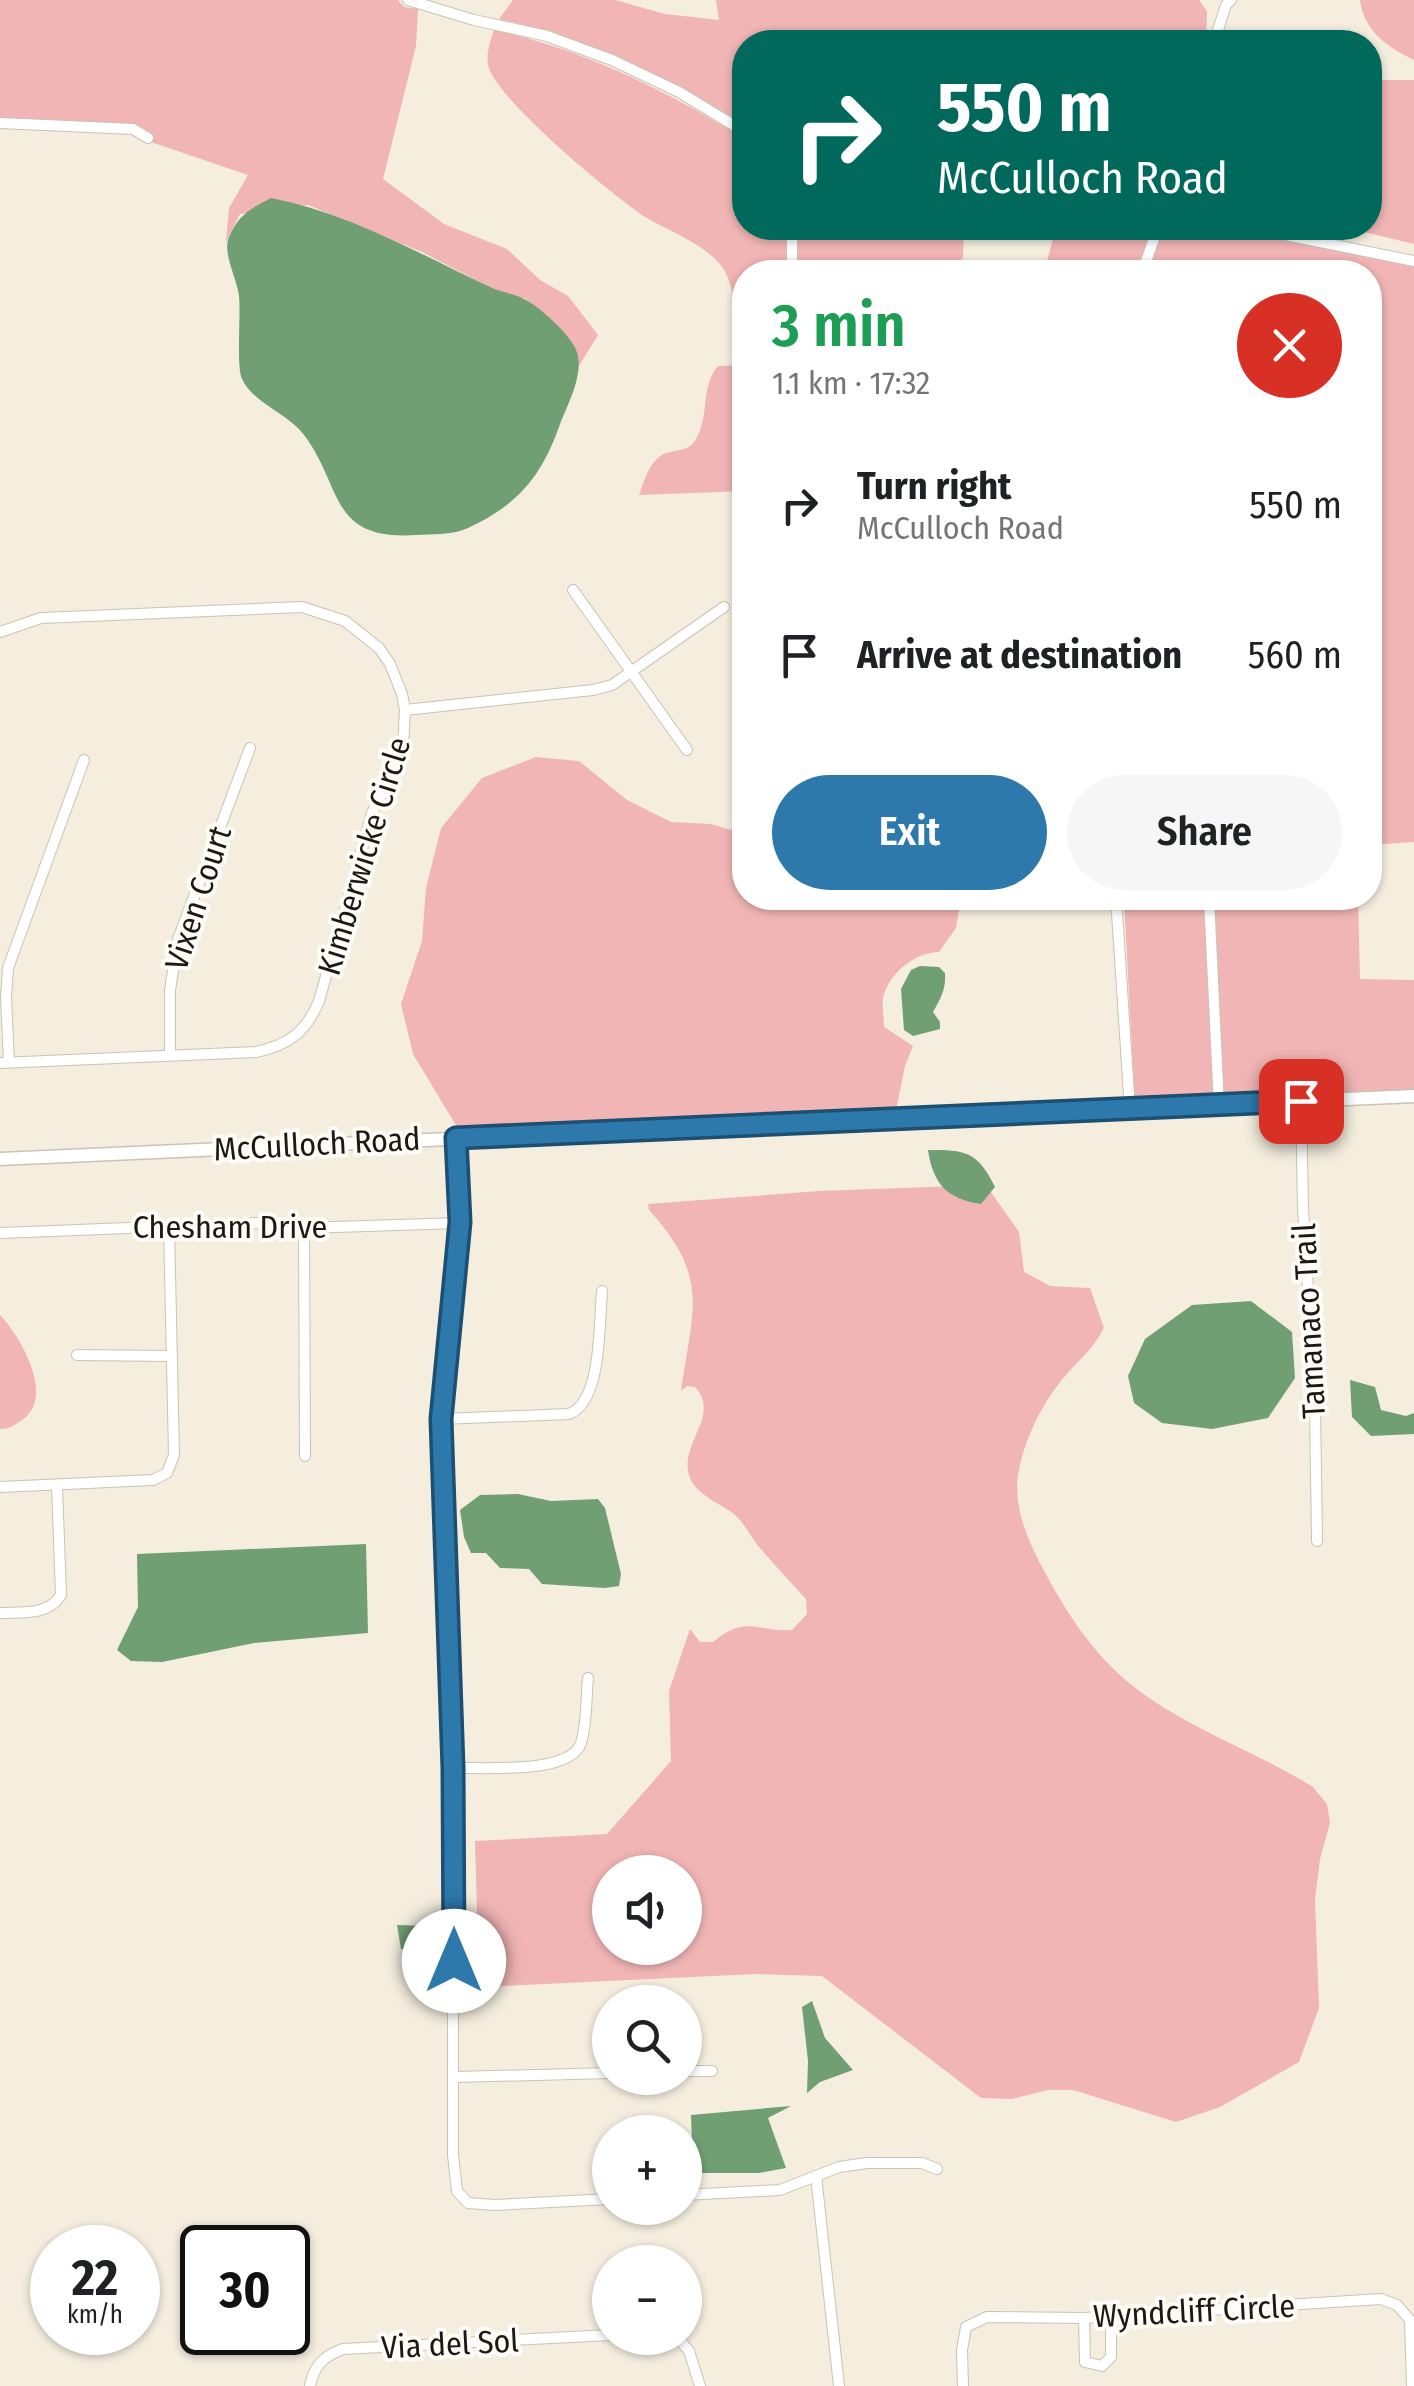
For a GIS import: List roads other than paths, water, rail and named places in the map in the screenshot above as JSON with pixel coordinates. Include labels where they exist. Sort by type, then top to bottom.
[{"type":"street","points":[[408,0],[546,36],[612,60],[679,92],[732,124]]},
{"type":"street","points":[[1218,30],[1231,0]]},
{"type":"street","points":[[0,124],[134,130],[148,138]]},
{"type":"street","points":[[1310,240],[1414,261]]},
{"type":"street","points":[[573,590],[687,750]]},
{"type":"street","name":"Kimberwicke Circle","points":[[0,632],[41,618],[302,607],[345,620],[371,640],[390,664],[405,710],[400,756],[372,813],[311,1020],[292,1040],[256,1052],[4,1062]]},
{"type":"street","points":[[405,710],[612,685],[724,607]]},
{"type":"street","name":"Vixen Court","points":[[170,1054],[170,990],[178,939],[250,748]]},
{"type":"street","points":[[4,1062],[8,968],[84,760]]},
{"type":"street","points":[[1117,910],[1130,1110]]},
{"type":"street","points":[[1210,910],[1219,1106]]},
{"type":"street","name":"McCulloch Road","points":[[0,1159],[1414,1096]]},
{"type":"street","name":"Tamanaco Trail","points":[[1301,1101],[1317,1541]]},
{"type":"street","points":[[456,1138],[460,1222],[441,1419],[453,1768],[457,2191],[468,2203],[495,2205],[592,2200]]},
{"type":"street","name":"Chesham Drive","points":[[0,1234],[169,1226],[258,1224],[304,1228],[460,1222]]},
{"type":"street","points":[[0,1487],[153,1480],[167,1473],[174,1454],[169,1226]]},
{"type":"street","points":[[304,1228],[305,1456]]},
{"type":"street","points":[[441,1419],[568,1414],[580,1410],[592,1391],[602,1291]]},
{"type":"street","points":[[77,1356],[170,1356]]},
{"type":"street","points":[[0,1613],[38,1611],[54,1606],[61,1595],[57,1486]]},
{"type":"street","points":[[453,1768],[555,1764],[572,1756],[581,1744],[588,1678]]},
{"type":"street","points":[[702,2070],[712,2070]]},
{"type":"street","points":[[455,2077],[592,2073]]},
{"type":"street","points":[[702,2194],[780,2190],[839,2167],[868,2163],[922,2162],[937,2170]]},
{"type":"street","points":[[816,2176],[839,2386]]},
{"type":"street","name":"Wyndcliff Circle","points":[[963,2386],[966,2326],[987,2317],[1084,2318],[1380,2300],[1397,2305],[1410,2320],[1412,2386]]},
{"type":"street","points":[[1084,2318],[1085,2362],[1102,2366],[1112,2357],[1111,2316]]},
{"type":"street","name":"Via del Sol","points":[[310,2386],[312,2373],[326,2355],[343,2349],[592,2336]]},
{"type":"street","points":[[690,2355],[700,2386]]}]
